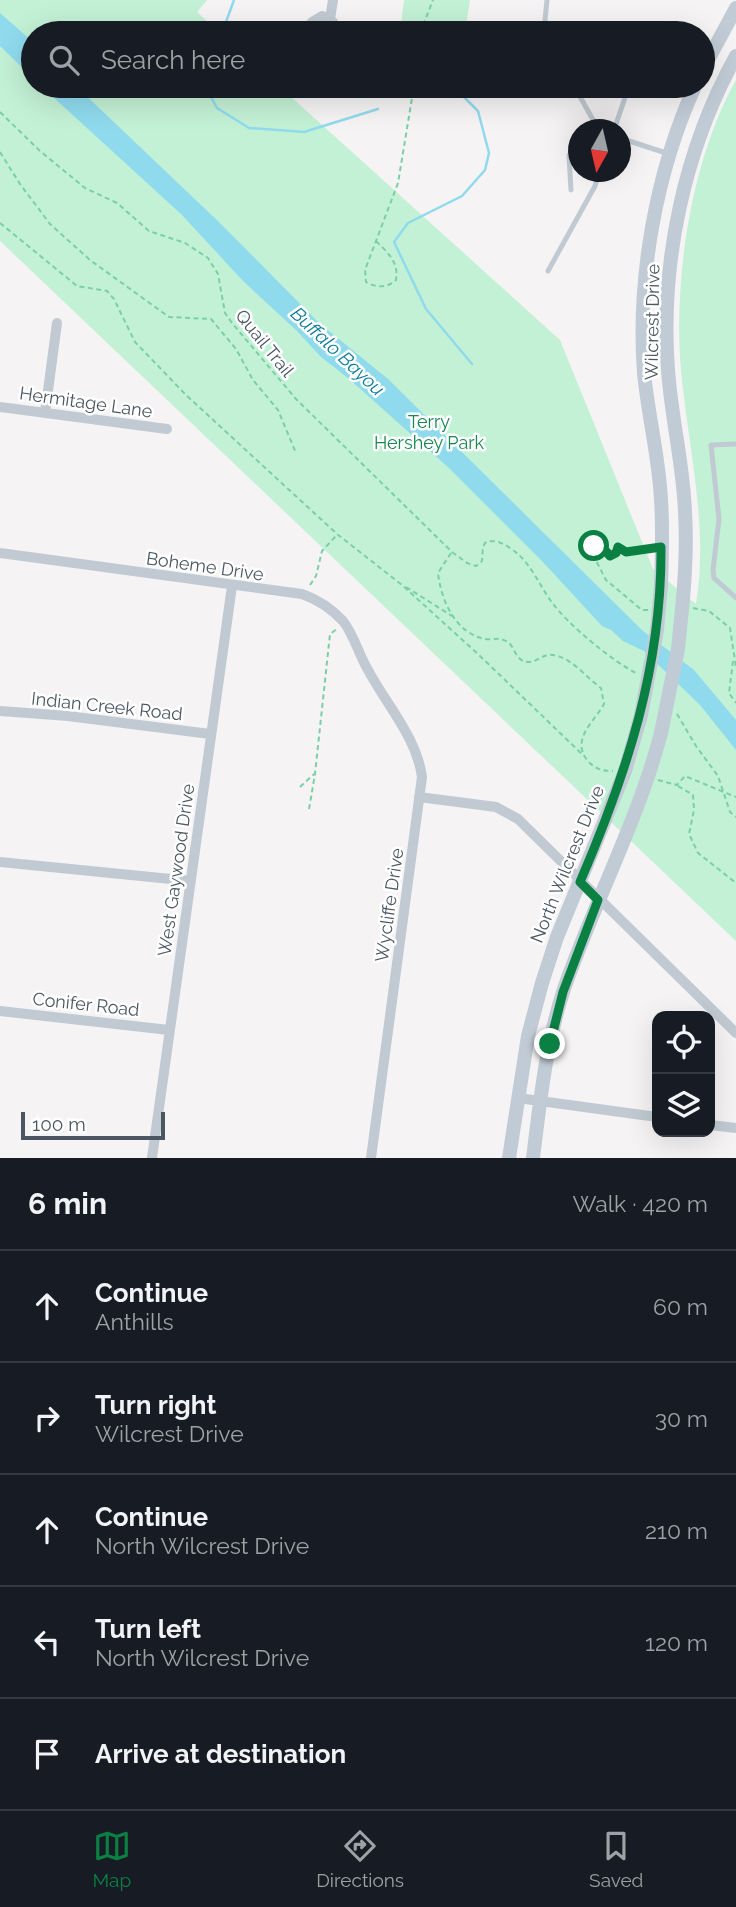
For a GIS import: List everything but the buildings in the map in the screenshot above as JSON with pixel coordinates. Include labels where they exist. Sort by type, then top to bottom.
[{"type":"main road","points":[[715,47],[736,8]]},
{"type":"main road","name":"Wilcrest Drive","points":[[647,778],[662,733],[678,649],[686,556],[684,497],[667,369],[672,260],[685,185],[699,138],[721,84],[736,56]]},
{"type":"main road","name":"Wilcrest Drive","points":[[661,585],[661,499],[644,371],[647,256],[669,154],[690,98]]},
{"type":"main road","points":[[661,521],[685,520]]},
{"type":"main road","name":"North Wilcrest Drive","points":[[509,1158],[528,1036],[542,983],[557,937],[625,771],[641,715],[657,630],[661,585]]},
{"type":"main road","points":[[533,1158],[550,1044],[563,992],[647,778]]},
{"type":"street","points":[[314,21],[323,16],[330,19],[333,0]]},
{"type":"street","points":[[46,413],[57,323]]},
{"type":"street","name":"Hermitage Lane","points":[[0,407],[167,429]]},
{"type":"street","name":"Boheme Drive","points":[[0,553],[303,594],[329,607],[345,624],[367,669]]},
{"type":"street","name":"West Gaywood Drive","points":[[152,1158],[232,586]]},
{"type":"street","name":"Wycliffe Drive","points":[[367,669],[415,751],[422,777],[371,1158]]},
{"type":"street","name":"Indian Creek Road","points":[[0,711],[68,716],[211,734]]},
{"type":"street","points":[[419,797],[496,807],[518,818],[598,900],[736,1033]]},
{"type":"street","points":[[0,862],[191,881]]},
{"type":"street","name":"Conifer Road","points":[[0,1011],[169,1030]]},
{"type":"street","points":[[518,1098],[652,1117]]},
{"type":"street","points":[[715,1126],[736,1128]]},
{"type":"lane","points":[[545,21],[547,0]]},
{"type":"lane","points":[[581,98],[593,119]]},
{"type":"lane","points":[[618,119],[625,98]]},
{"type":"lane","points":[[631,141],[669,154]]},
{"type":"lane","points":[[571,182],[571,190]]},
{"type":"lane","points":[[548,271],[596,182]]},
{"type":"lane","points":[[736,444],[710,445],[719,519],[714,578],[736,598]]},
{"type":"path","points":[[425,21],[433,0]]},
{"type":"path","points":[[376,241],[387,251],[398,269],[397,279],[387,286],[366,282],[365,270],[383,219],[398,183],[412,98]]},
{"type":"path","name":"Quail Trail","points":[[0,111],[40,151],[85,188],[117,203],[149,231],[184,243],[208,258],[218,274],[225,313],[296,400],[452,552],[467,564],[476,566],[482,561],[485,543],[494,540],[506,546],[520,556],[556,609],[611,659],[639,675]]},
{"type":"path","points":[[0,152],[50,224],[90,260],[169,317],[211,319],[236,349],[253,380],[278,410],[296,453]]},
{"type":"path","points":[[0,223],[77,286],[107,292],[114,299],[135,342],[186,394],[337,534],[402,584],[600,770],[625,771]]},
{"type":"path","points":[[303,594],[316,576],[322,551],[337,534]]},
{"type":"path","points":[[649,610],[642,610],[606,580],[587,543],[594,546],[599,539],[610,556],[616,553],[618,547],[626,552],[661,547]]},
{"type":"path","points":[[452,552],[438,573],[441,593],[453,616]]},
{"type":"path","points":[[402,584],[453,616],[466,630],[477,636],[507,641],[516,656],[524,662],[532,662],[547,654],[560,657],[601,688],[604,704],[581,740],[584,756]]},
{"type":"path","points":[[692,612],[693,608],[709,611],[736,633]]},
{"type":"path","points":[[309,809],[330,634],[345,624]]},
{"type":"path","points":[[730,628],[736,667]]},
{"type":"path","points":[[734,660],[729,693],[736,703]]},
{"type":"path","points":[[677,714],[696,746],[719,776],[730,812],[736,817]]},
{"type":"path","points":[[300,787],[315,774]]},
{"type":"path","points":[[677,785],[685,776],[736,797]]},
{"type":"path","points":[[647,778],[677,785],[693,795],[694,810],[689,834],[698,853],[736,883]]},
{"type":"green space","name":"Terry Hershey Park","points":[[0,0],[207,0],[197,12],[207,21],[21,21],[21,98],[292,98],[560,340],[653,569],[696,604],[699,516],[681,370],[680,298],[683,260],[697,183],[707,146],[736,80],[736,941],[0,241]]},
{"type":"green space","points":[[404,0],[470,0],[467,21],[401,21]]},
{"type":"water","points":[[0,13],[21,31],[21,66],[0,46]]},
{"type":"water","name":"Buffalo Bayou","points":[[54,98],[89,98],[221,224],[318,322],[388,379],[643,631],[694,670],[736,720],[736,750],[700,705],[644,651],[623,641],[602,626],[542,561],[450,469],[321,357],[243,281],[182,215]]},
{"type":"waterway","points":[[226,21],[234,0]]},
{"type":"waterway","points":[[212,98],[217,108],[249,128],[304,132],[378,109]]},
{"type":"waterway","points":[[465,98],[478,111],[489,153],[485,170],[462,196],[408,223],[394,242],[426,309],[472,364]]},
{"type":"route","points":[[550,1044],[563,992],[598,900],[580,882],[625,771],[641,715],[657,630],[661,585],[661,547],[626,552],[618,547],[616,553],[610,556],[599,539],[594,546]]}]
